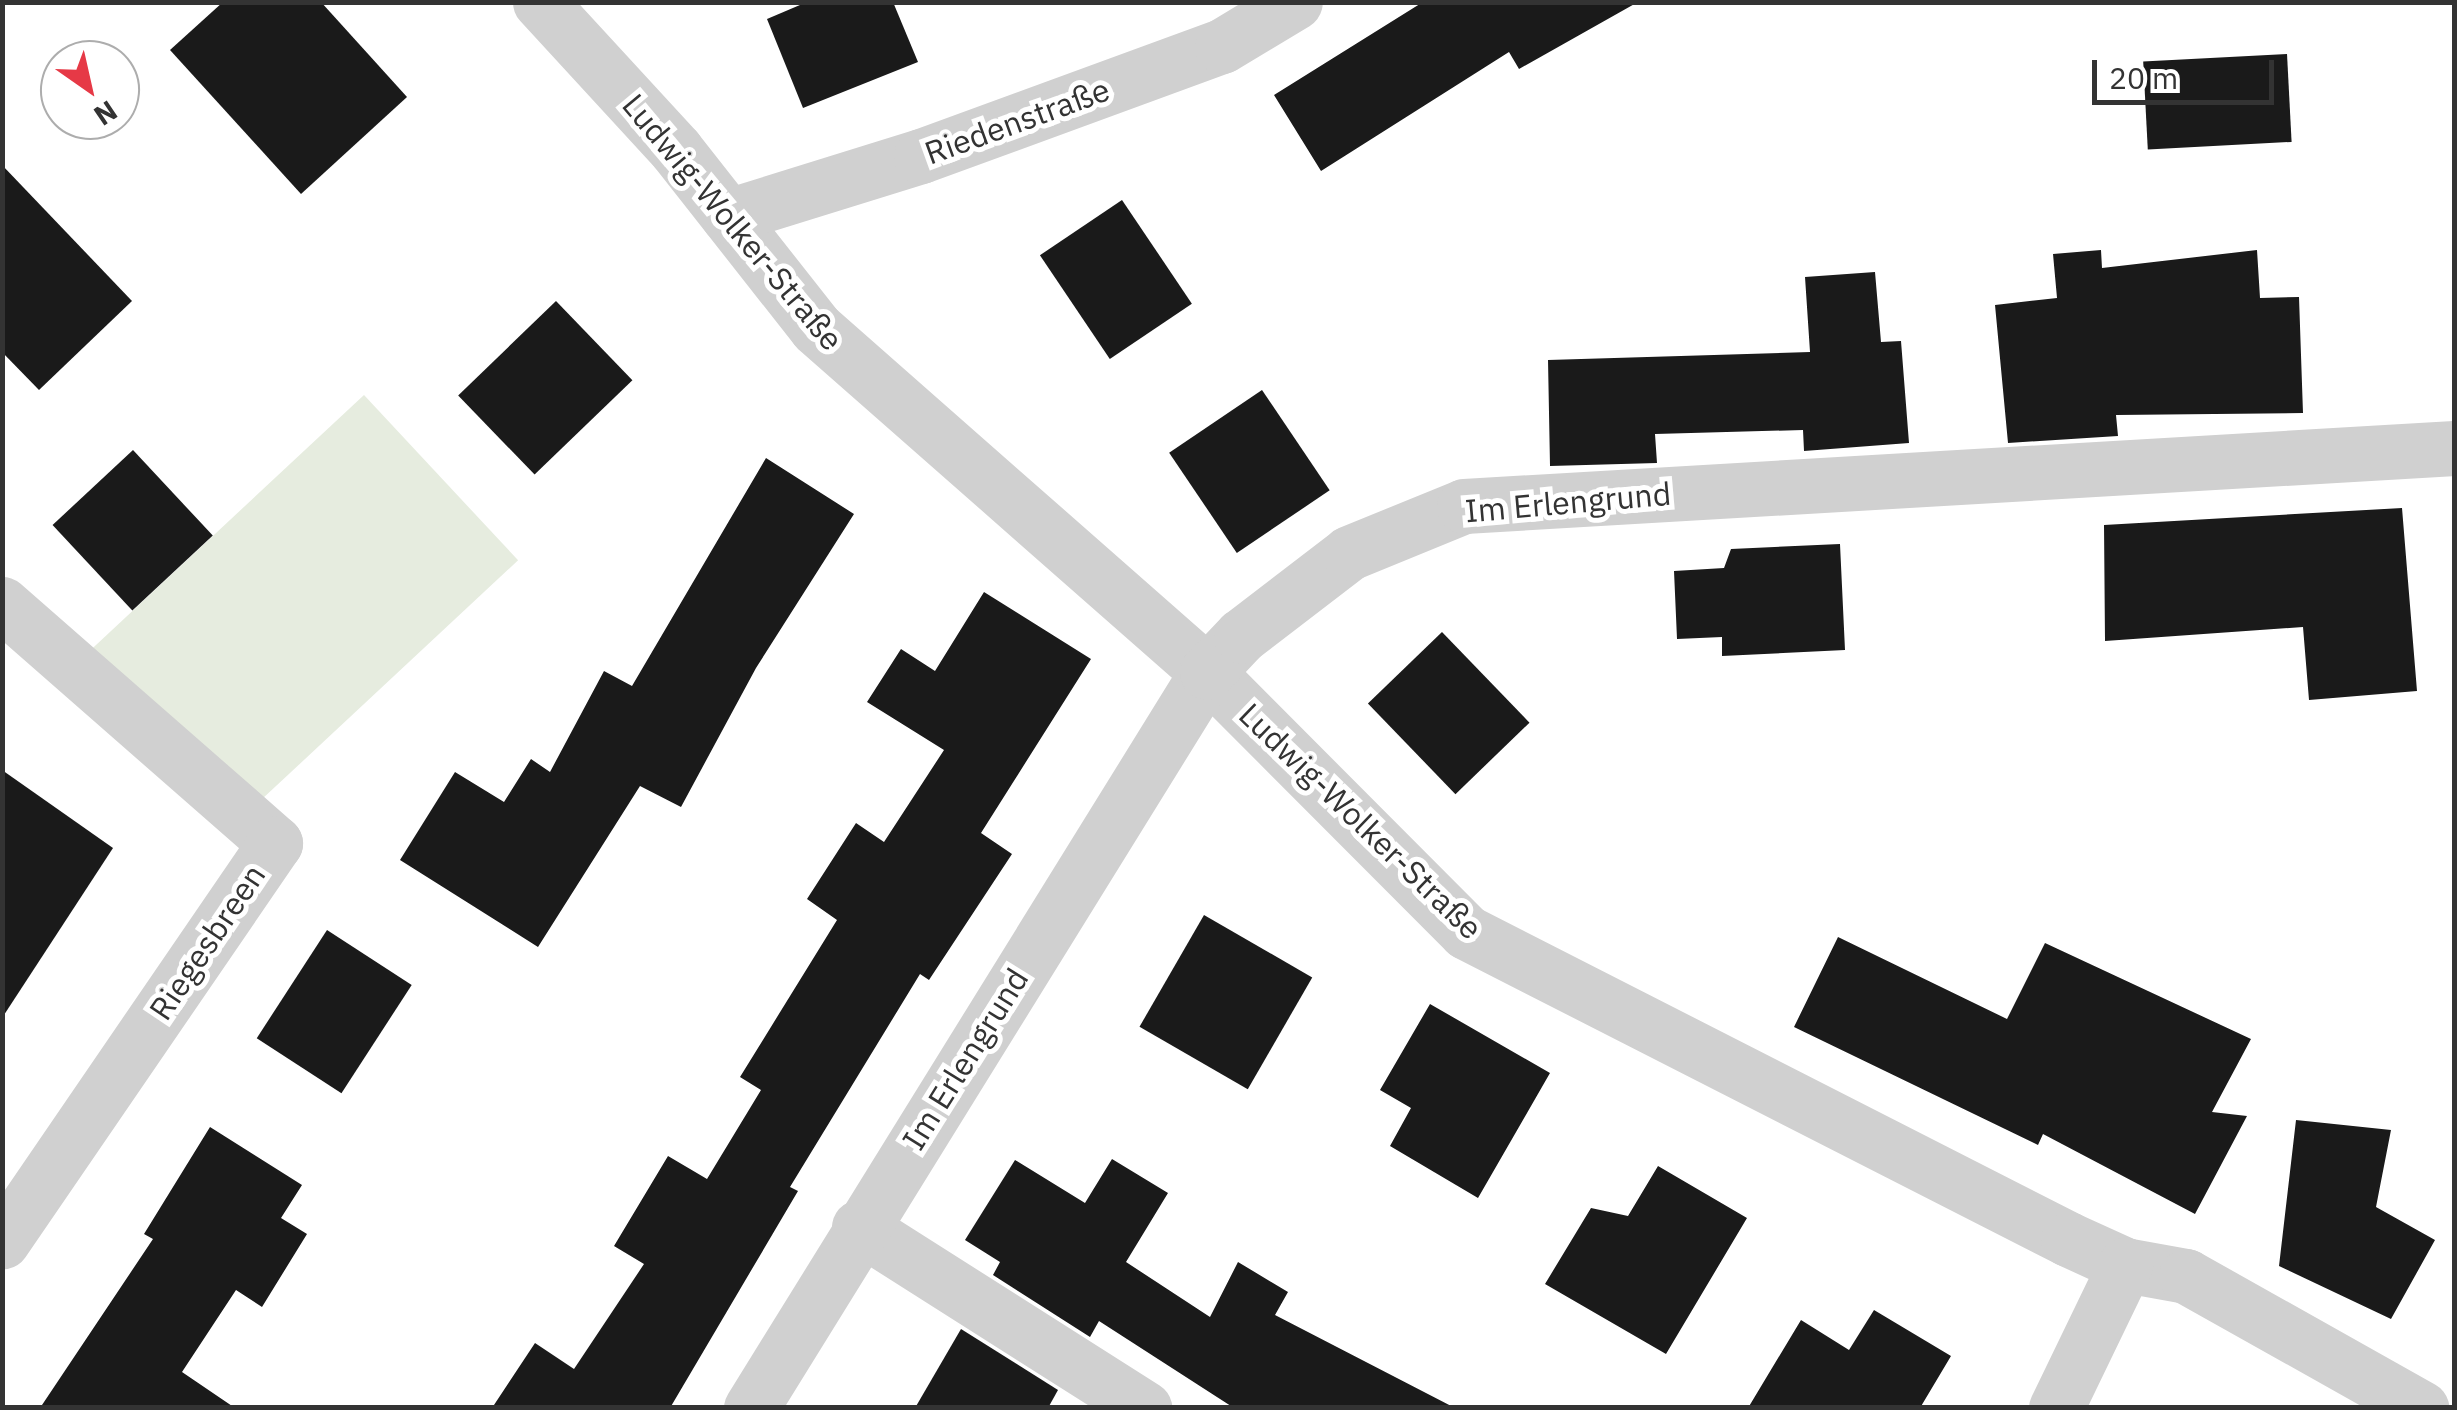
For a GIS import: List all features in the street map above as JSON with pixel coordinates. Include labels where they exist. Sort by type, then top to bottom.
[{"type":"street","name":"Ludwig-Wolker-Straße","points":[[540,2],[728,216],[816,328],[1207,672],[1466,932],[2125,1265],[2186,1276],[2422,1408]]},
{"type":"street","name":"Riedenstraße","points":[[728,216],[920,156],[1222,46],[1296,2]]},
{"type":"street","name":"Im Erlengrund","points":[[751,1408],[859,1227],[1207,672],[1241,636],[1350,553],[1464,506],[2454,448]]},
{"type":"street","name":"Riegesbreen","points":[[2,604],[274,843],[2,1242]]},
{"type":"street","points":[[859,1227],[1144,1408]]},
{"type":"street","points":[[2056,1408],[2125,1265]]},
{"type":"shaded area","points":[[364,395],[518,560],[245,815],[91,649]]},
{"type":"building","points":[[223,2],[321,2],[407,97],[301,194],[170,50]]},
{"type":"building","points":[[807,2],[893,2],[918,62],[803,108],[767,19]]},
{"type":"building","points":[[1423,2],[1638,2],[1519,69],[1509,52],[1321,171],[1274,95]]},
{"type":"building","points":[[2287,54],[2292,142],[2148,149],[2143,62]]},
{"type":"building","points":[[2,165],[132,301],[39,390],[2,352]]},
{"type":"building","points":[[1122,200],[1192,304],[1110,359],[1040,255]]},
{"type":"building","points":[[2101,250],[2102,268],[2257,250],[2260,298],[2299,297],[2303,413],[2116,415],[2118,436],[2008,443],[1995,305],[2057,298],[2053,254]]},
{"type":"building","points":[[1875,272],[1881,342],[1901,341],[1909,443],[1804,451],[1803,430],[1655,434],[1657,463],[1550,466],[1548,360],[1810,352],[1805,277]]},
{"type":"building","points":[[556,301],[632,380],[535,475],[458,395]]},
{"type":"building","points":[[1262,390],[1330,490],[1237,553],[1169,453]]},
{"type":"building","points":[[133,450],[213,536],[132,611],[53,525]]},
{"type":"building","points":[[766,458],[854,514],[756,668],[681,807],[640,786],[538,947],[400,860],[455,772],[504,802],[531,759],[550,772],[604,671],[632,686]]},
{"type":"building","points":[[2402,508],[2417,691],[2309,700],[2303,627],[2105,641],[2104,525]]},
{"type":"building","points":[[1840,544],[1845,650],[1722,656],[1722,637],[1677,639],[1674,571],[1724,568],[1731,549]]},
{"type":"building","points":[[984,592],[1091,659],[981,833],[1012,854],[929,980],[920,974],[790,1187],[798,1191],[670,1408],[492,1408],[535,1343],[574,1369],[644,1264],[614,1246],[668,1156],[707,1179],[761,1090],[740,1077],[837,920],[807,899],[856,823],[884,842],[944,750],[867,702],[901,649],[935,671]]},
{"type":"building","points":[[1442,632],[1530,723],[1455,794],[1368,704]]},
{"type":"building","points":[[2,770],[113,848],[2,1018]]},
{"type":"building","points":[[1204,915],[1312,977],[1248,1089],[1140,1027]]},
{"type":"building","points":[[327,930],[412,985],[341,1093],[257,1038]]},
{"type":"building","points":[[1838,937],[2007,1019],[2045,943],[2251,1039],[2212,1112],[2247,1116],[2195,1214],[2043,1134],[2038,1145],[1794,1027]]},
{"type":"building","points":[[1430,1004],[1550,1073],[1478,1198],[1390,1146],[1411,1108],[1380,1090]]},
{"type":"building","points":[[2296,1120],[2391,1130],[2376,1207],[2435,1240],[2391,1319],[2279,1266]]},
{"type":"building","points":[[210,1127],[302,1185],[281,1218],[307,1234],[262,1307],[236,1290],[182,1372],[235,1408],[40,1408],[153,1239],[144,1234]]},
{"type":"building","points":[[1112,1159],[1168,1193],[1126,1262],[1210,1317],[1238,1262],[1288,1292],[1275,1315],[1455,1408],[1234,1408],[1099,1321],[1090,1337],[993,1275],[1000,1262],[965,1240],[1015,1160],[1085,1203]]},
{"type":"building","points":[[1658,1166],[1747,1218],[1666,1354],[1545,1284],[1591,1208],[1628,1216]]},
{"type":"building","points":[[1874,1310],[1951,1356],[1920,1408],[1748,1408],[1801,1320],[1849,1350]]},
{"type":"building","points":[[961,1329],[1058,1390],[1048,1408],[915,1408]]}]
